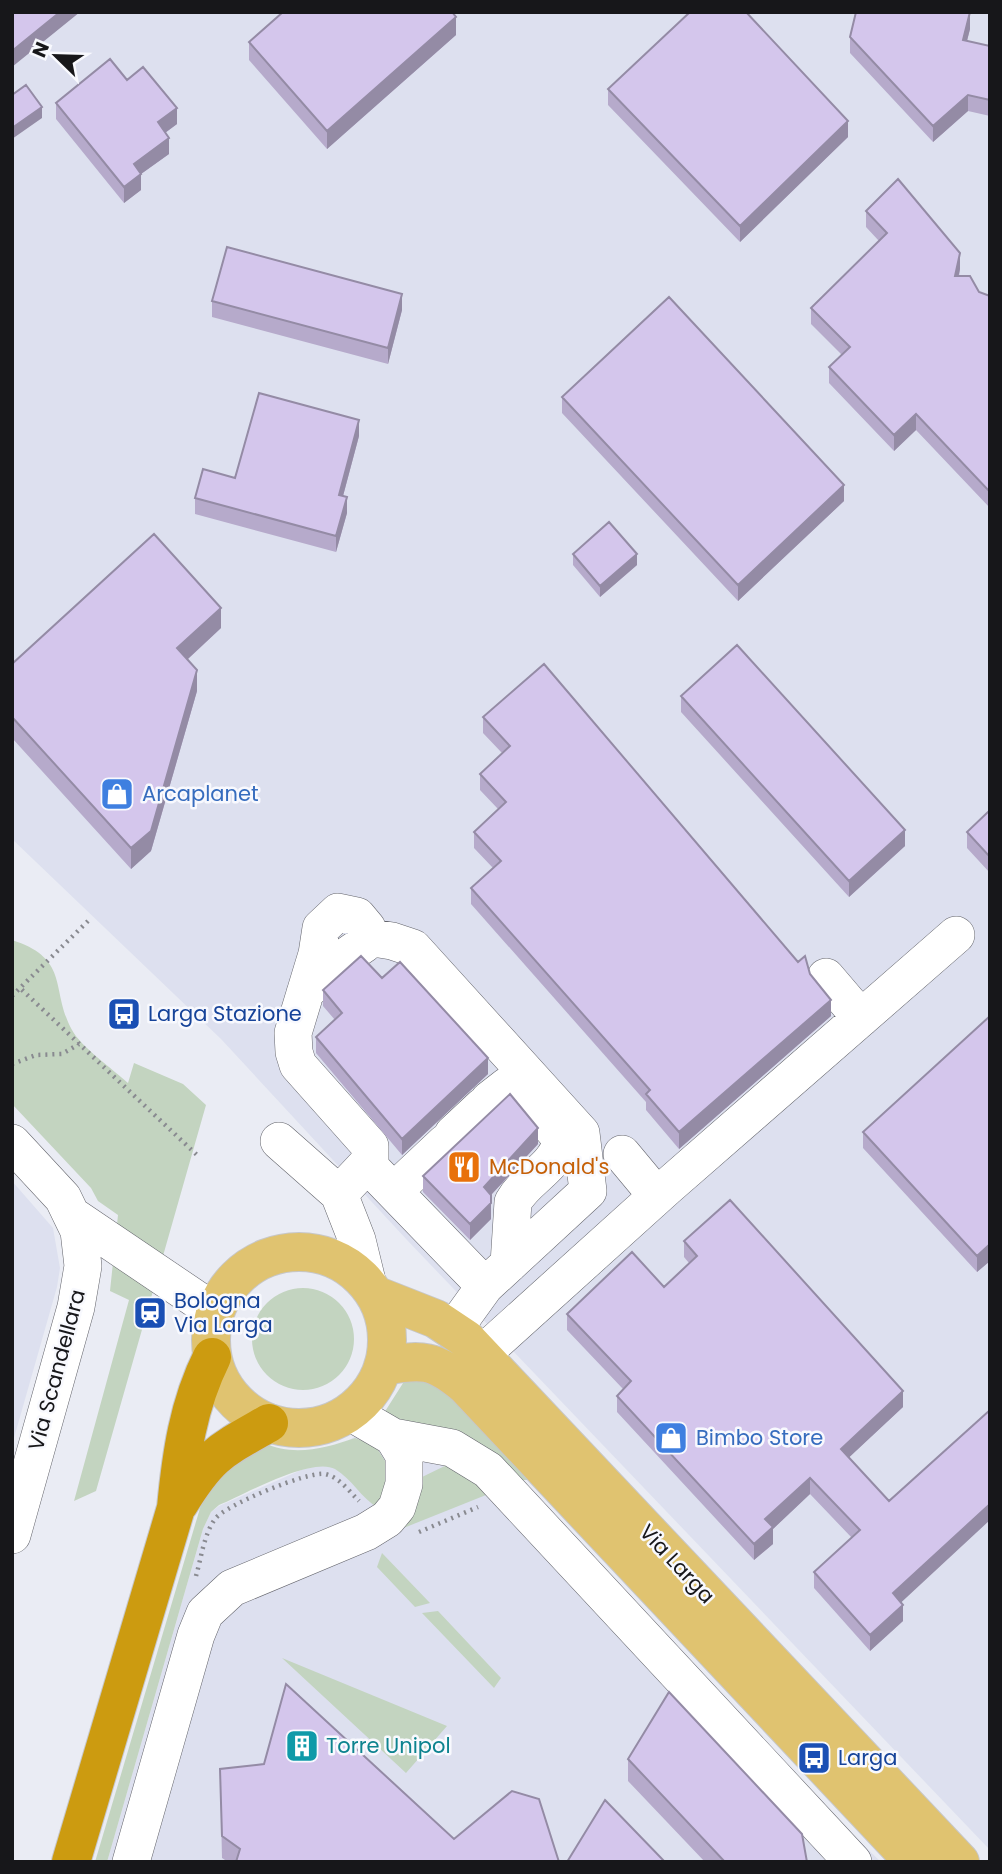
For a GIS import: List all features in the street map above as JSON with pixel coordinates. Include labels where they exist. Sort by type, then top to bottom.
[{"type":"highway","points":[[71,1862],[176,1508],[188,1423],[196,1388],[212,1357]]},
{"type":"highway","points":[[176,1508],[206,1464],[218,1452],[269,1423]]},
{"type":"main road","points":[[295,1251],[319,1254],[338,1260],[372,1290],[387,1330],[383,1366],[364,1399],[350,1412],[331,1422],[311,1427],[269,1423],[248,1412],[232,1397],[219,1378],[212,1357],[211,1334],[215,1312],[224,1294],[251,1265],[272,1255],[295,1251]]},
{"type":"main road","name":"Via Larga","points":[[372,1290],[468,1342],[960,1862]]},
{"type":"main road","name":"Via Larga","points":[[383,1366],[413,1361],[430,1362],[444,1368],[466,1386],[914,1862]]},
{"type":"street","points":[[468,1342],[657,1196],[956,935]]},
{"type":"street","points":[[339,1194],[367,1164],[370,1146],[298,1065],[293,1033],[305,993],[326,970],[356,952],[367,937],[393,941],[413,948],[582,1133],[588,1191],[497,1275]]},
{"type":"street","points":[[826,977],[861,1018]]},
{"type":"street","points":[[394,1191],[507,1086],[520,1089],[562,1140],[560,1152],[517,1194],[513,1202],[497,1275],[468,1342]]},
{"type":"street","points":[[279,1141],[339,1194],[372,1290]]},
{"type":"street","name":"Via Scandellara","points":[[12,1143],[47,1178],[73,1216],[82,1246],[81,1285],[12,1535]]},
{"type":"street","points":[[622,1154],[657,1196]]},
{"type":"street","points":[[367,1164],[394,1191],[497,1275]]},
{"type":"street","points":[[73,1216],[215,1312]]},
{"type":"street","points":[[350,1412],[393,1437],[452,1448],[488,1470],[853,1862]]},
{"type":"street","points":[[131,1862],[191,1650],[205,1613],[232,1588],[366,1532],[387,1519],[397,1507],[404,1484],[404,1455],[393,1437]]},
{"type":"path","points":[[12,996],[88,921]]},
{"type":"path","points":[[20,988],[197,1155]]},
{"type":"path","points":[[12,1064],[36,1055],[62,1054],[79,1044]]},
{"type":"path","points":[[211,1524],[224,1511],[312,1474],[332,1477],[363,1506]]},
{"type":"path","points":[[410,1535],[486,1504]]},
{"type":"shaded area","points":[[12,12],[990,12],[990,1850],[407,1240],[221,1039],[12,839]]},
{"type":"shaded area","points":[[12,1181],[53,1228],[60,1268],[12,1445]]},
{"type":"shaded area","points":[[383,1418],[430,1430],[881,1862],[107,1862],[203,1529],[211,1512],[308,1467]]},
{"type":"green space","points":[[12,940],[43,956],[51,966],[72,1030],[98,1058],[128,1083],[134,1063],[183,1084],[206,1105],[96,1491],[74,1501],[129,1300],[110,1291],[118,1215],[98,1201],[91,1188],[12,1104]]},
{"type":"green space","points":[[303,1288],[323,1292],[339,1303],[350,1319],[354,1339],[350,1359],[339,1375],[323,1386],[303,1390],[283,1386],[267,1375],[256,1359],[252,1339],[256,1319],[267,1303],[283,1292]]},
{"type":"green space","points":[[434,1377],[534,1480],[521,1480],[385,1420],[384,1413],[405,1380]]},
{"type":"green space","points":[[355,1438],[375,1445],[390,1469],[378,1508],[341,1473],[324,1466],[277,1478],[219,1505],[211,1512],[203,1529],[107,1862],[95,1862],[206,1488],[264,1443],[287,1450],[310,1450]]},
{"type":"green space","points":[[455,1461],[491,1493],[401,1529],[420,1478]]},
{"type":"green space","points":[[382,1553],[430,1603],[415,1607],[377,1567]]},
{"type":"green space","points":[[438,1611],[501,1678],[494,1688],[422,1613]]},
{"type":"green space","points":[[282,1658],[447,1726],[406,1773]]},
{"type":"building","points":[[12,12],[60,12],[12,51]]},
{"type":"building","points":[[283,12],[452,12],[456,17],[327,131],[249,42]]},
{"type":"building","points":[[690,12],[746,12],[848,121],[740,226],[608,89]]},
{"type":"building","points":[[856,12],[970,12],[963,40],[990,46],[990,100],[968,95],[933,126],[850,37]]},
{"type":"building","points":[[110,59],[127,80],[143,67],[177,108],[158,122],[169,138],[134,164],[141,174],[124,187],[56,103]]},
{"type":"building","points":[[26,85],[42,107],[12,128],[12,95]]},
{"type":"building","points":[[898,179],[960,253],[955,276],[970,276],[979,292],[990,296],[990,492],[916,414],[894,435],[829,367],[850,347],[811,308],[887,233],[866,211]]},
{"type":"building","points":[[227,247],[402,294],[388,348],[212,301]]},
{"type":"building","points":[[669,297],[844,485],[738,585],[562,397]]},
{"type":"building","points":[[259,393],[359,420],[339,495],[347,497],[336,536],[195,498],[203,469],[235,478]]},
{"type":"building","points":[[609,522],[637,554],[600,586],[573,554]]},
{"type":"building","points":[[154,534],[221,608],[177,648],[197,670],[151,831],[131,848],[12,717],[12,664]]},
{"type":"building","points":[[737,645],[905,830],[849,881],[681,696]]},
{"type":"building","points":[[544,664],[798,962],[805,956],[810,974],[831,1000],[679,1132],[646,1094],[650,1090],[471,888],[501,861],[474,832],[506,802],[480,774],[510,746],[483,717]]},
{"type":"building","points":[[990,810],[990,857],[967,832]]},
{"type":"building","points":[[361,956],[382,978],[400,962],[488,1058],[402,1139],[316,1037],[342,1013],[323,990]]},
{"type":"building","points":[[990,1016],[990,1244],[977,1256],[863,1132]]},
{"type":"building","points":[[510,1094],[538,1128],[484,1187],[491,1195],[491,1203],[470,1224],[423,1176]]},
{"type":"building","points":[[730,1200],[903,1391],[841,1449],[889,1501],[990,1410],[990,1504],[893,1593],[903,1605],[870,1635],[814,1572],[860,1530],[810,1478],[765,1519],[773,1527],[754,1544],[617,1396],[631,1381],[567,1314],[632,1252],[664,1287],[697,1256],[684,1241]]},
{"type":"building","points":[[286,1684],[454,1839],[512,1791],[539,1799],[559,1862],[236,1862],[240,1849],[222,1836],[220,1769],[264,1764]]},
{"type":"building","points":[[669,1692],[802,1834],[807,1862],[725,1862],[628,1759]]},
{"type":"building","points":[[605,1800],[665,1862],[567,1862]]},
{"type":"place","name":"Arcaplanet","points":[[117,794]]},
{"type":"place","name":"Larga Stazione","points":[[124,1014]]},
{"type":"place","name":"McDonald's","points":[[464,1167]]},
{"type":"place","name":"Bologna Via Larga","points":[[150,1313]]},
{"type":"place","name":"Bimbo Store","points":[[671,1438]]},
{"type":"place","name":"Torre Unipol","points":[[302,1746]]},
{"type":"place","name":"Larga","points":[[814,1758]]}]
